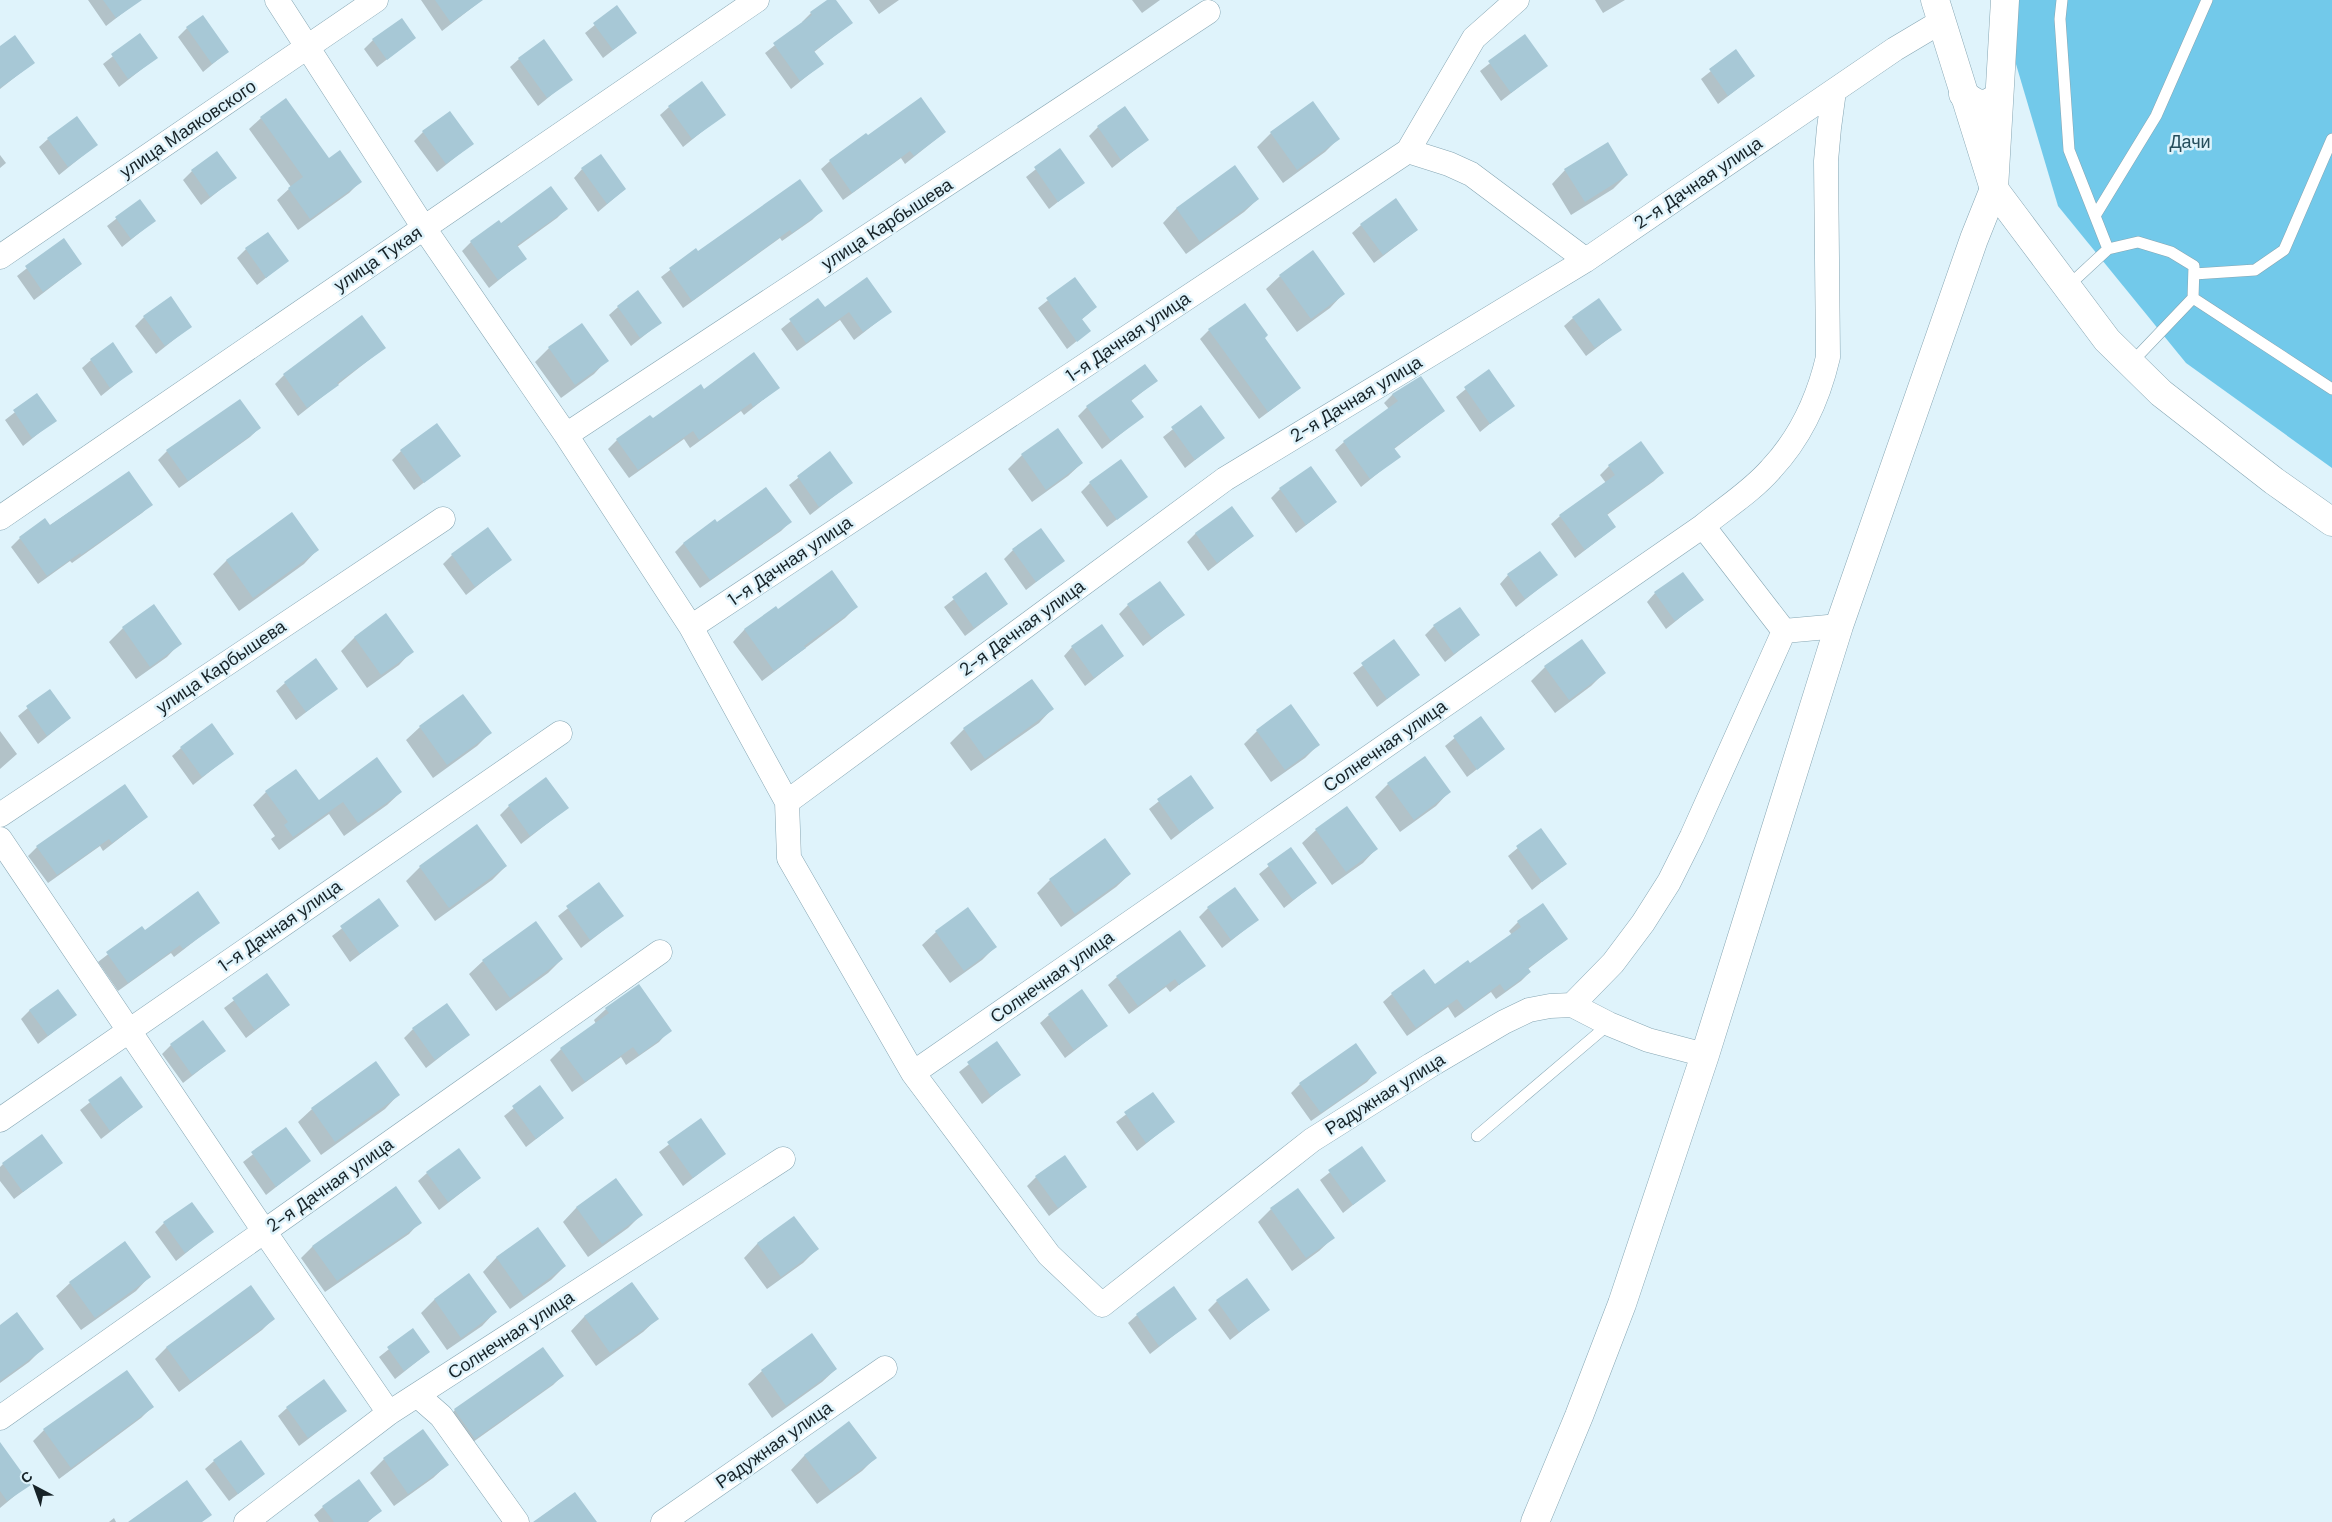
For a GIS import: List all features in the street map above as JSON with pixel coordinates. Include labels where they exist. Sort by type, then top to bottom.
[{"type":"main road","points":[[1535,1522],[1579,1416],[1622,1304],[1705,1055],[1839,626],[1974,238],[1994,189],[2005,0]]},
{"type":"main road","points":[[1939,10],[1963,94],[1994,189],[2107,340],[2161,393],[2217,438],[2332,522]]},
{"type":"main road","points":[[1963,94],[1976,104],[1989,103],[1999,96]]},
{"type":"street","points":[[277,0],[424,228],[566,435],[691,627],[787,802],[789,858],[913,1074]]},
{"type":"street","name":"улица Маяковского","points":[[0,257],[376,0]]},
{"type":"street","name":"улица Тукая","points":[[0,518],[757,0]]},
{"type":"street","name":"1-я Дачная улица","points":[[691,627],[1408,151],[1474,38],[1517,0]]},
{"type":"street","name":"2-я Дачная улица","points":[[787,802],[1225,479],[1586,260],[1895,49],[1939,10]]},
{"type":"street","name":"улица Карбышева","points":[[566,435],[1208,12]]},
{"type":"street","name":"Солнечная улица","points":[[913,1074],[1703,526],[1770,470],[1798,435],[1813,408],[1828,357],[1826,161],[1828,128],[1834,91]]},
{"type":"street","points":[[1408,151],[1440,160],[1471,174],[1586,260]]},
{"type":"street","name":"улица Карбышева","points":[[0,815],[443,519]]},
{"type":"street","points":[[1703,526],[1784,631]]},
{"type":"street","points":[[1784,631],[1839,626]]},
{"type":"street","points":[[1705,1055],[1648,1040],[1609,1024],[1572,1005],[1613,963],[1644,923],[1669,882],[1784,631]]},
{"type":"street","name":"1-я Дачная улица","points":[[0,1120],[560,733]]},
{"type":"street","points":[[0,839],[128,1031],[389,1413]]},
{"type":"street","name":"2-я Дачная улица","points":[[0,1418],[660,952]]},
{"type":"street","name":"Радужная улица","points":[[913,1074],[1049,1255],[1102,1305],[1312,1140],[1431,1065],[1504,1022],[1530,1010],[1550,1006],[1572,1005]]},
{"type":"street","name":"Солнечная улица","points":[[246,1522],[389,1413],[784,1159]]},
{"type":"street","name":"Радужная улица","points":[[663,1522],[884,1368]]},
{"type":"street","points":[[417,1395],[441,1416],[517,1522]]},
{"type":"lane","points":[[2062,0],[2060,19],[2069,150],[2108,249]]},
{"type":"lane","points":[[2095,216],[2156,116],[2207,0]]},
{"type":"lane","points":[[2194,274],[2255,270],[2284,250],[2332,139]]},
{"type":"lane","points":[[2067,286],[2108,249],[2138,242],[2171,252],[2194,266],[2193,298],[2131,363]]},
{"type":"lane","points":[[2193,298],[2332,389]]},
{"type":"lane","points":[[1477,1136],[1609,1024]]},
{"type":"green space","name":"Дачи","points":[[1997,0],[2332,0],[2332,468],[2186,363],[2058,206]]},
{"type":"building","points":[[103,0],[142,0],[116,18]]},
{"type":"building","points":[[435,0],[483,0],[451,23]]},
{"type":"building","points":[[827,0],[836,0],[853,23],[814,51],[824,64],[800,81],[773,43],[812,15],[810,12]]},
{"type":"building","points":[[617,5],[637,33],[613,50],[593,23]]},
{"type":"building","points":[[203,15],[229,52],[212,64],[186,27]]},
{"type":"building","points":[[402,18],[416,38],[387,60],[372,39]]},
{"type":"building","points":[[140,33],[158,58],[128,79],[111,54]]},
{"type":"building","points":[[1525,34],[1548,66],[1511,93],[1488,61]]},
{"type":"building","points":[[15,35],[35,63],[0,88],[0,46]]},
{"type":"building","points":[[544,39],[573,80],[547,98],[518,58]]},
{"type":"building","points":[[1736,49],[1755,76],[1728,96],[1709,69]]},
{"type":"building","points":[[702,81],[726,115],[692,139],[668,106]]},
{"type":"building","points":[[921,97],[946,132],[914,156],[910,151],[852,193],[829,160]]},
{"type":"building","points":[[286,98],[329,158],[340,150],[362,182],[310,219],[288,188],[303,177],[260,117]]},
{"type":"building","points":[[1313,101],[1340,139],[1297,170],[1270,132]]},
{"type":"building","points":[[1125,106],[1149,140],[1121,160],[1097,126]]},
{"type":"building","points":[[450,111],[474,144],[446,164],[422,131]]},
{"type":"building","points":[[77,116],[98,145],[68,167],[47,138]]},
{"type":"building","points":[[1608,142],[1628,175],[1585,202],[1564,169]]},
{"type":"building","points":[[1060,148],[1085,183],[1058,202],[1034,167]]},
{"type":"building","points":[[217,151],[237,178],[210,197],[191,170]]},
{"type":"building","points":[[601,154],[626,189],[607,204],[581,168]]},
{"type":"building","points":[[1235,165],[1259,199],[1200,242],[1176,208]]},
{"type":"building","points":[[800,179],[823,211],[792,233],[790,230],[692,301],[669,268],[696,248],[698,251]]},
{"type":"building","points":[[551,186],[568,209],[517,245],[527,259],[498,280],[470,241],[499,220],[501,223]]},
{"type":"building","points":[[1396,198],[1418,230],[1383,255],[1360,224]]},
{"type":"building","points":[[140,199],[156,221],[131,239],[115,217]]},
{"type":"building","points":[[268,232],[289,261],[266,278],[245,248]]},
{"type":"building","points":[[64,238],[82,264],[43,292],[25,266]]},
{"type":"building","points":[[1313,250],[1345,294],[1311,319],[1279,275]]},
{"type":"building","points":[[867,277],[892,312],[863,332],[849,312],[806,343],[789,319],[818,298],[825,307]]},
{"type":"building","points":[[1075,277],[1097,307],[1082,319],[1091,331],[1077,342],[1046,298]]},
{"type":"building","points":[[638,290],[662,323],[640,338],[617,306]]},
{"type":"building","points":[[171,296],[192,327],[165,346],[143,316]]},
{"type":"building","points":[[1599,298],[1622,330],[1595,348],[1572,317]]},
{"type":"building","points":[[1245,303],[1268,335],[1265,338],[1301,388],[1268,412],[1208,329]]},
{"type":"building","points":[[362,315],[386,348],[337,383],[339,385],[307,408],[283,374]]},
{"type":"building","points":[[582,323],[609,361],[575,385],[548,347]]},
{"type":"building","points":[[113,342],[133,372],[110,388],[90,359]]},
{"type":"building","points":[[754,352],[780,388],[753,407],[751,403],[699,440],[693,431],[638,470],[616,439],[650,415],[653,418],[701,384],[704,389]]},
{"type":"building","points":[[1145,364],[1158,381],[1131,400],[1144,417],[1111,441],[1086,406]]},
{"type":"building","points":[[1489,369],[1515,406],[1490,424],[1464,387]]},
{"type":"building","points":[[1421,376],[1445,411],[1394,448],[1401,457],[1370,479],[1343,441],[1398,401],[1392,394]]},
{"type":"building","points":[[37,393],[57,421],[32,438],[13,410]]},
{"type":"building","points":[[240,399],[261,428],[188,481],[166,450]]},
{"type":"building","points":[[1201,405],[1225,438],[1195,460],[1171,427]]},
{"type":"building","points":[[437,423],[461,456],[424,483],[400,450]]},
{"type":"building","points":[[1058,428],[1083,463],[1046,490],[1021,454]]},
{"type":"building","points":[[1641,441],[1664,473],[1607,514],[1616,527],[1585,550],[1559,515],[1615,475],[1608,465]]},
{"type":"building","points":[[830,451],[853,483],[819,507],[797,476]]},
{"type":"building","points":[[1121,459],[1148,497],[1117,520],[1089,482]]},
{"type":"building","points":[[1311,466],[1337,502],[1306,525],[1279,488]]},
{"type":"building","points":[[129,471],[153,505],[47,576],[19,537],[45,518],[50,525]]},
{"type":"building","points":[[766,487],[792,522],[710,580],[683,543],[715,519],[717,522]]},
{"type":"building","points":[[1232,506],[1254,536],[1217,563],[1195,533]]},
{"type":"building","points":[[292,512],[319,550],[253,598],[226,560]]},
{"type":"building","points":[[488,527],[512,560],[475,587],[451,554]]},
{"type":"building","points":[[1041,528],[1065,561],[1036,582],[1012,549]]},
{"type":"building","points":[[1540,551],[1558,575],[1525,599],[1507,574]]},
{"type":"building","points":[[832,570],[858,607],[804,646],[806,648],[774,671],[744,629],[776,606],[778,609]]},
{"type":"building","points":[[986,572],[1008,604],[974,628],[952,597]]},
{"type":"building","points":[[1683,572],[1704,600],[1675,621],[1654,592]]},
{"type":"building","points":[[1160,581],[1185,615],[1152,638],[1127,604]]},
{"type":"building","points":[[154,604],[182,644],[150,667],[122,627]]},
{"type":"building","points":[[1460,607],[1480,635],[1454,654],[1433,625]]},
{"type":"building","points":[[386,613],[414,652],[381,675],[354,637]]},
{"type":"building","points":[[1102,624],[1124,656],[1094,678],[1071,646]]},
{"type":"building","points":[[1394,639],[1420,675],[1387,699],[1361,663]]},
{"type":"building","points":[[1582,639],[1606,673],[1569,700],[1544,666]]},
{"type":"building","points":[[316,658],[338,689],[306,712],[284,682]]},
{"type":"building","points":[[1032,679],[1054,709],[985,759],[963,728]]},
{"type":"building","points":[[50,689],[71,718],[47,736],[26,706]]},
{"type":"building","points":[[463,694],[492,733],[447,765],[419,726]]},
{"type":"building","points":[[1291,704],[1320,745],[1285,770],[1256,730]]},
{"type":"building","points":[[1481,716],[1505,749],[1477,770],[1453,736]]},
{"type":"building","points":[[212,723],[234,754],[202,777],[180,747]]},
{"type":"building","points":[[1425,756],[1451,792],[1414,820],[1387,783]]},
{"type":"building","points":[[377,757],[402,792],[358,823],[343,802],[293,837],[284,825],[288,822],[265,791],[296,769],[319,800]]},
{"type":"building","points":[[1191,775],[1214,808],[1180,832],[1157,799]]},
{"type":"building","points":[[546,777],[569,808],[530,836],[508,805]]},
{"type":"building","points":[[125,784],[148,817],[112,843],[109,839],[57,875],[36,846]]},
{"type":"building","points":[[1347,806],[1378,849],[1346,872],[1315,829]]},
{"type":"building","points":[[477,824],[507,866],[449,908],[419,866]]},
{"type":"building","points":[[1541,828],[1567,864],[1542,882],[1516,846]]},
{"type":"building","points":[[1105,838],[1131,874],[1075,914],[1049,879]]},
{"type":"building","points":[[1291,847],[1317,883],[1293,900],[1267,864]]},
{"type":"building","points":[[599,882],[624,916],[590,940],[566,906]]},
{"type":"building","points":[[1235,887],[1259,920],[1231,940],[1207,907]]},
{"type":"building","points":[[198,891],[220,923],[183,949],[180,945],[128,983],[106,952],[142,926],[145,930]]},
{"type":"building","points":[[379,898],[399,926],[360,954],[340,926]]},
{"type":"building","points":[[1543,903],[1568,939],[1528,968],[1531,972],[1505,991],[1500,984],[1465,1010],[1457,999],[1416,1028],[1391,993],[1424,969],[1435,984],[1468,960],[1470,963],[1521,927],[1517,921]]},
{"type":"building","points":[[968,907],[997,947],[964,971],[935,931]]},
{"type":"building","points":[[536,921],[563,959],[510,998],[482,960]]},
{"type":"building","points":[[1180,930],[1206,966],[1179,985],[1175,979],[1138,1006],[1116,976]]},
{"type":"building","points":[[267,973],[290,1005],[255,1030],[232,998]]},
{"type":"building","points":[[639,984],[672,1031],[639,1055],[633,1047],[585,1082],[560,1048],[609,1013],[605,1008]]},
{"type":"building","points":[[58,989],[77,1015],[48,1036],[29,1010]]},
{"type":"building","points":[[1082,989],[1108,1026],[1074,1050],[1048,1014]]},
{"type":"building","points":[[447,1003],[470,1035],[435,1060],[412,1028]]},
{"type":"building","points":[[203,1020],[226,1051],[192,1075],[170,1044]]},
{"type":"building","points":[[997,1041],[1021,1075],[991,1096],[967,1062]]},
{"type":"building","points":[[1356,1043],[1377,1073],[1321,1113],[1299,1083]]},
{"type":"building","points":[[376,1061],[400,1095],[335,1142],[311,1108]]},
{"type":"building","points":[[121,1076],[143,1107],[110,1131],[88,1100]]},
{"type":"building","points":[[540,1085],[564,1118],[536,1139],[512,1106]]},
{"type":"building","points":[[1153,1092],[1175,1122],[1146,1143],[1124,1112]]},
{"type":"building","points":[[701,1118],[726,1154],[693,1178],[667,1142]]},
{"type":"building","points":[[286,1127],[311,1161],[276,1187],[251,1152]]},
{"type":"building","points":[[42,1134],[63,1163],[23,1192],[2,1163]]},
{"type":"building","points":[[1362,1146],[1386,1181],[1353,1205],[1328,1170]]},
{"type":"building","points":[[459,1148],[481,1178],[448,1202],[426,1172]]},
{"type":"building","points":[[1065,1155],[1087,1187],[1058,1208],[1035,1176]]},
{"type":"building","points":[[616,1178],[643,1215],[602,1244],[576,1207]]},
{"type":"building","points":[[396,1186],[422,1223],[337,1281],[312,1246]]},
{"type":"building","points":[[1298,1188],[1335,1238],[1306,1258],[1270,1208]]},
{"type":"building","points":[[192,1202],[214,1232],[185,1253],[163,1222]]},
{"type":"building","points":[[794,1216],[819,1249],[781,1277],[757,1243]]},
{"type":"building","points":[[538,1227],[566,1266],[524,1297],[496,1257]]},
{"type":"building","points":[[125,1241],[151,1277],[95,1318],[69,1282]]},
{"type":"building","points":[[469,1273],[497,1312],[461,1338],[434,1299]]},
{"type":"building","points":[[1247,1278],[1270,1310],[1239,1332],[1216,1300]]},
{"type":"building","points":[[632,1282],[659,1319],[610,1353],[584,1316]]},
{"type":"building","points":[[251,1285],[275,1319],[191,1382],[166,1347]]},
{"type":"building","points":[[1174,1286],[1197,1319],[1159,1346],[1136,1314]]},
{"type":"building","points":[[17,1312],[44,1349],[0,1381],[0,1325]]},
{"type":"building","points":[[413,1328],[430,1352],[404,1371],[387,1347]]},
{"type":"building","points":[[812,1333],[837,1369],[786,1406],[761,1370]]},
{"type":"building","points":[[543,1347],[564,1376],[475,1439],[454,1409]]},
{"type":"building","points":[[127,1370],[154,1407],[71,1468],[43,1429]]},
{"type":"building","points":[[324,1379],[347,1411],[308,1438],[286,1407]]},
{"type":"building","points":[[849,1421],[877,1458],[831,1492],[804,1455]]},
{"type":"building","points":[[423,1429],[449,1465],[408,1494],[383,1458]]},
{"type":"building","points":[[241,1440],[265,1474],[238,1494],[213,1460]]},
{"type":"building","points":[[0,1442],[31,1485],[7,1501],[0,1491]]},
{"type":"building","points":[[359,1479],[382,1511],[367,1522],[334,1522],[322,1506]]},
{"type":"building","points":[[187,1480],[212,1515],[202,1522],[128,1522]]},
{"type":"building","points":[[575,1492],[597,1522],[533,1522]]}]
